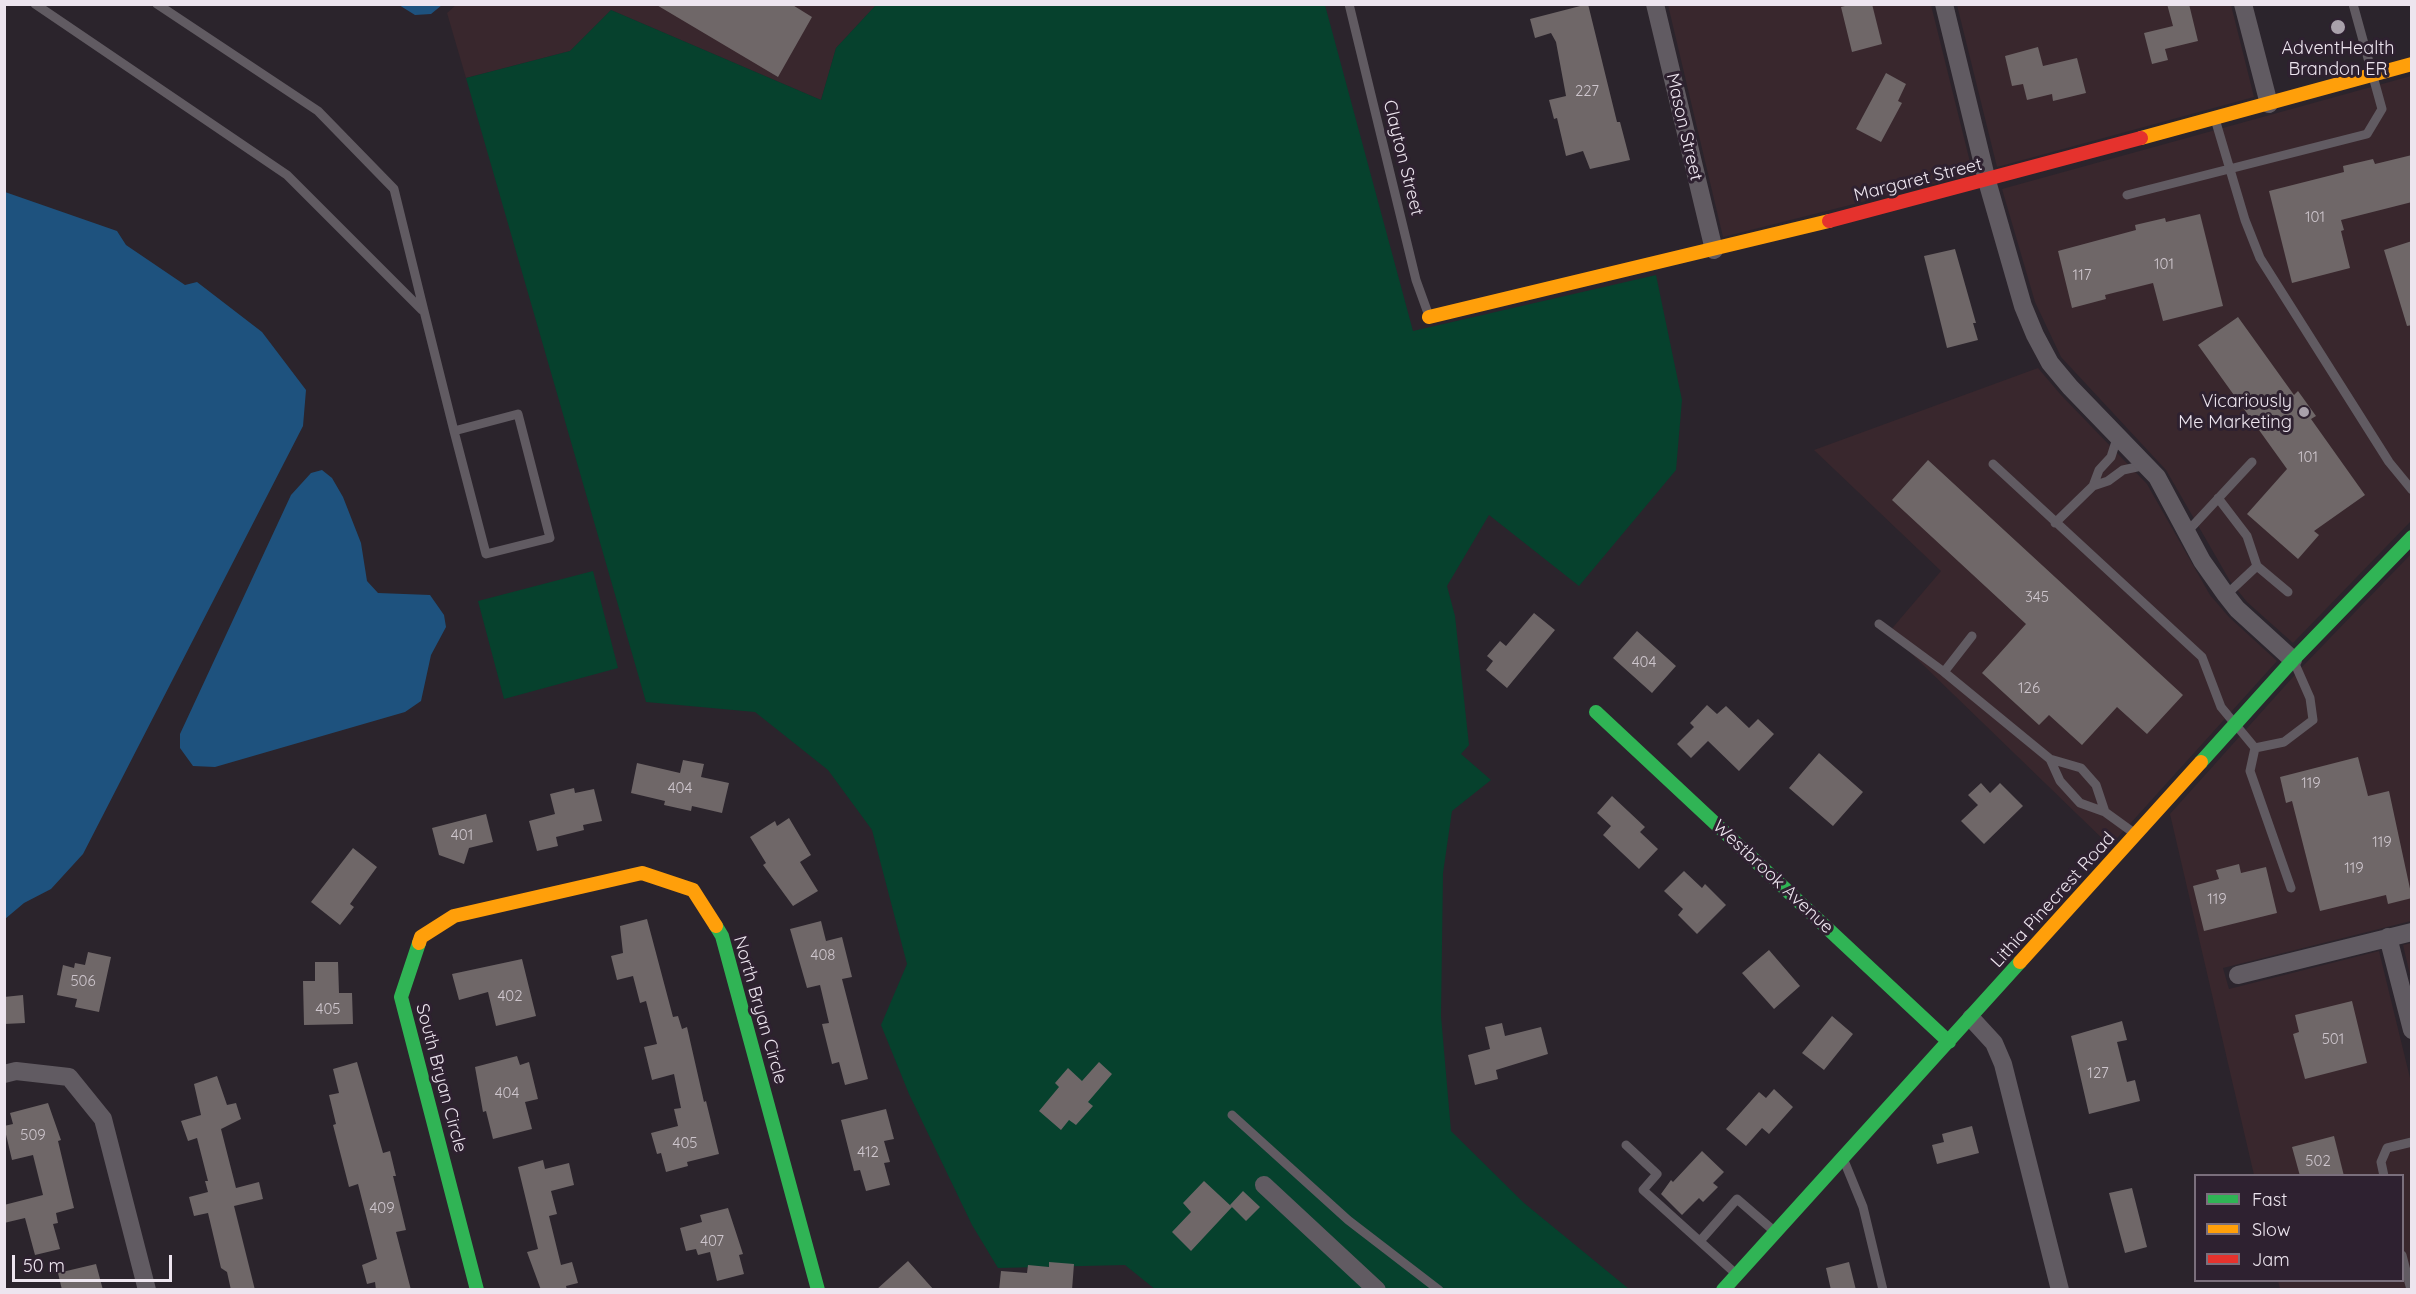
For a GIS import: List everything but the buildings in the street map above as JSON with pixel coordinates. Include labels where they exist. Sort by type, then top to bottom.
[{"type":"street","name":"Mason Street","points":[[1655,4],[1714,250]]},
{"type":"street","points":[[1944,4],[1988,181],[2023,306],[2035,335],[2050,363],[2147,465],[2173,502],[2202,561],[2226,595],[2293,660]]},
{"type":"street","points":[[2243,4],[2269,104]]},
{"type":"street","name":"Margaret Street","points":[[1429,317],[1714,250],[1988,181],[2412,64]]},
{"type":"street","name":"Lithia Pinecrest Road","points":[[1723,1290],[2293,660],[2412,537]]},
{"type":"street","name":"Westbrook Avenue","points":[[1596,712],[1949,1042]]},
{"type":"street","name":"North Bryan Circle","points":[[548,896],[642,873],[693,890],[722,936],[818,1290]]},
{"type":"street","name":"South Bryan Circle","points":[[477,1290],[401,997],[421,937],[454,916],[548,896]]},
{"type":"street","points":[[2238,975],[2412,932]]},
{"type":"street","points":[[2388,937],[2412,1030]]},
{"type":"street","points":[[1971,1018],[1994,1043],[2004,1064],[2060,1290]]},
{"type":"street","points":[[4,1074],[16,1071],[69,1077],[104,1119],[147,1290]]},
{"type":"street","points":[[1264,1185],[1377,1290]]},
{"type":"lane","points":[[35,4],[287,175],[424,311]]},
{"type":"lane","points":[[157,4],[318,111],[394,189],[424,311],[454,430],[486,554],[550,538],[518,414],[454,430]]},
{"type":"lane","name":"Clayton Street","points":[[1349,4],[1416,280],[1429,317]]},
{"type":"lane","points":[[2127,195],[2367,134],[2382,109],[2353,4]]},
{"type":"lane","points":[[2215,119],[2260,258],[2389,462],[2412,490]]},
{"type":"lane","points":[[2055,523],[2093,486],[2099,470],[2111,457],[2118,435]]},
{"type":"lane","points":[[2187,532],[2252,462]]},
{"type":"lane","points":[[1993,464],[2202,657],[2221,707],[2255,748]]},
{"type":"lane","points":[[2093,486],[2108,481],[2123,470],[2147,465]]},
{"type":"lane","points":[[2218,498],[2247,536],[2257,566],[2288,592]]},
{"type":"lane","points":[[2226,595],[2257,566]]},
{"type":"lane","points":[[1879,624],[1944,672],[2050,759],[2081,768],[2096,785],[2105,812]]},
{"type":"lane","points":[[1944,672],[1972,636]]},
{"type":"lane","points":[[2255,748],[2284,742],[2313,720],[2310,698],[2293,660]]},
{"type":"lane","points":[[2255,748],[2250,771],[2291,888]]},
{"type":"lane","points":[[2050,759],[2060,781],[2080,803],[2105,812],[2136,835]]},
{"type":"lane","points":[[1232,1115],[1348,1220],[1439,1290]]},
{"type":"lane","points":[[2384,1174],[2381,1161],[2387,1148],[2412,1142]]},
{"type":"lane","points":[[1626,1145],[1657,1174],[1643,1190],[1737,1275]]},
{"type":"lane","points":[[1843,1158],[1863,1207],[1883,1290]]},
{"type":"lane","points":[[1700,1242],[1737,1199],[1776,1233]]},
{"type":"lane","points":[[2404,1259],[2411,1290]]},
{"type":"shaded area","points":[[457,4],[876,5],[836,48],[821,100],[611,10],[570,51],[466,78],[447,13]]},
{"type":"shaded area","points":[[1668,5],[1931,5],[1973,174],[1723,237]]},
{"type":"shaded area","points":[[1957,5],[2231,5],[2254,97],[1997,167]]},
{"type":"shaded area","points":[[2411,76],[2411,521],[2293,643],[2247,602],[2230,581],[2166,470],[2061,357],[2035,302],[2002,189]]},
{"type":"shaded area","points":[[2038,368],[2147,484],[2210,595],[2229,617],[2277,661],[2110,846],[1889,632],[1941,571],[1814,450]]},
{"type":"shaded area","points":[[2411,554],[2411,921],[2223,968],[2229,989],[2379,951],[2411,1082],[2411,1289],[2280,1289],[2278,1282],[2404,1282],[2404,1174],[2254,1174],[2170,814],[2302,667]]},
{"type":"shaded area","points":[[2412,943],[2411,979],[2403,945]]},
{"type":"green space","points":[[876,5],[1325,5],[1413,331],[1656,275],[1682,400],[1676,470],[1579,586],[1489,515],[1447,586],[1455,616],[1469,745],[1461,754],[1491,780],[1452,811],[1443,873],[1441,1016],[1451,1131],[1524,1203],[1629,1289],[1156,1290],[1125,1265],[998,1268],[972,1225],[909,1094],[881,1025],[907,964],[872,830],[828,770],[755,712],[646,702],[466,78],[570,51],[611,10],[821,100],[836,48]]},
{"type":"green space","points":[[593,571],[618,668],[504,699],[478,601]]},
{"type":"water","points":[[399,5],[442,5],[431,14],[415,15]]},
{"type":"water","points":[[5,192],[117,231],[126,245],[185,285],[197,282],[262,332],[306,390],[303,426],[83,854],[51,889],[24,903],[5,919]]},
{"type":"water","points":[[322,470],[332,478],[343,497],[361,543],[367,581],[378,593],[430,595],[444,615],[446,627],[431,655],[421,701],[405,712],[215,767],[193,766],[180,748],[180,734],[291,495],[311,473]]},
{"type":"traffic: fast","points":[[2201,762],[2293,660],[2412,537]]},
{"type":"traffic: fast","points":[[1596,712],[1949,1042]]},
{"type":"traffic: fast","points":[[716,926],[722,936],[818,1290]]},
{"type":"traffic: fast","points":[[419,943],[401,997],[477,1290]]},
{"type":"traffic: fast","points":[[1723,1290],[2020,962]]},
{"type":"traffic: slow","points":[[2141,138],[2412,64]]},
{"type":"traffic: slow","points":[[1429,317],[1829,221]]},
{"type":"traffic: slow","points":[[2020,962],[2201,762]]},
{"type":"traffic: slow","points":[[419,943],[421,937],[454,916],[642,873],[693,890],[716,926]]},
{"type":"traffic: jam","points":[[1829,221],[2141,138]]},
{"type":"place","name":"AdventHealth Brandon ER","points":[[2338,27]]},
{"type":"place","name":"Vicariously Me Marketing","points":[[2304,412]]}]
